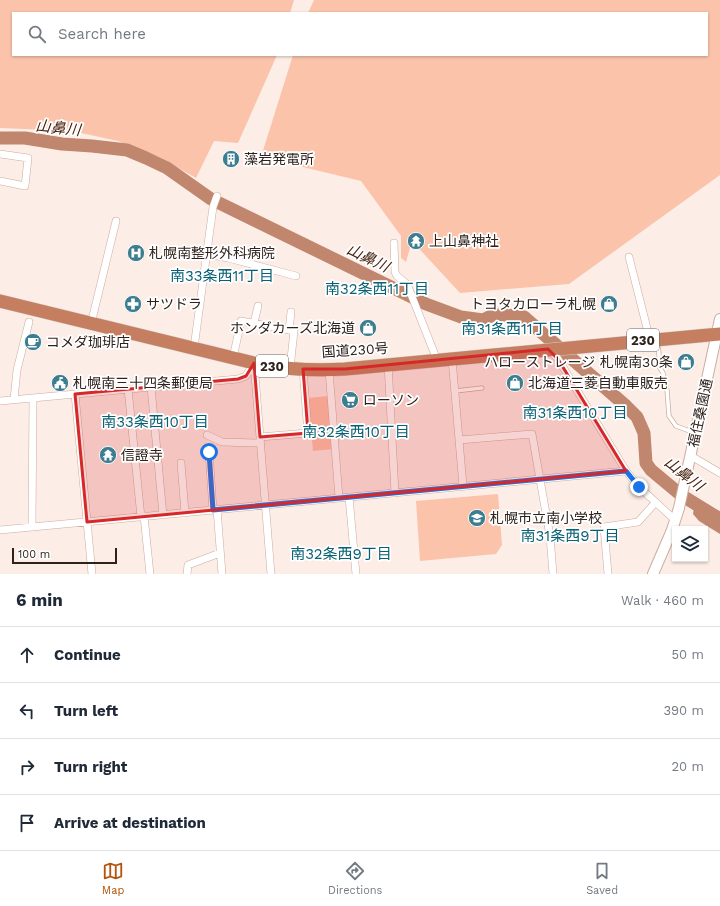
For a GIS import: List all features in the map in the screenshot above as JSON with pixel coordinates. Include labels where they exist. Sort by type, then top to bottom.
[{"type":"highway","name":"国道230号","points":[[0,301],[254,363],[297,369],[329,370],[718,334]]},
{"type":"street","points":[[0,154],[28,158],[25,186],[0,181]]},
{"type":"street","points":[[194,348],[213,207],[217,196]]},
{"type":"street","points":[[91,324],[116,221]]},
{"type":"street","points":[[394,243],[395,272],[397,276],[407,284],[437,360]]},
{"type":"street","points":[[207,254],[296,276]]},
{"type":"street","points":[[629,257],[654,340]]},
{"type":"street","points":[[254,323],[258,306]]},
{"type":"street","points":[[289,330],[291,312]]},
{"type":"street","name":"福住桑園通","points":[[653,574],[679,508],[718,334],[720,319]]},
{"type":"street","points":[[207,435],[222,442],[260,440],[308,433],[297,369],[294,331],[241,321],[233,358]]},
{"type":"street","points":[[14,399],[17,370],[29,322]]},
{"type":"street","points":[[550,349],[558,359],[626,471],[639,487],[675,520]]},
{"type":"street","points":[[452,359],[463,486]]},
{"type":"street","points":[[0,401],[238,378],[246,376],[254,363]]},
{"type":"street","points":[[254,363],[272,574]]},
{"type":"street","points":[[388,364],[395,493]]},
{"type":"street","points":[[329,370],[339,498]]},
{"type":"street","points":[[151,387],[163,515]]},
{"type":"street","points":[[128,389],[142,517],[150,574]]},
{"type":"street","points":[[75,394],[92,574]]},
{"type":"street","points":[[32,527],[33,398]]},
{"type":"street","points":[[459,440],[532,434],[550,536],[552,574]]},
{"type":"street","points":[[209,452],[222,574]]},
{"type":"street","points":[[691,456],[720,473]]},
{"type":"street","points":[[181,464],[185,512]]},
{"type":"street","points":[[0,530],[626,471]]},
{"type":"street","points":[[349,497],[356,574]]},
{"type":"street","points":[[608,574],[604,527],[638,522],[655,503]]},
{"type":"street","points":[[187,574],[188,566],[220,553]]},
{"type":"lane","points":[[654,340],[660,368],[664,373],[669,416],[676,426],[696,432]]},
{"type":"lane","points":[[454,391],[482,388]]},
{"type":"highlighted area","points":[[548,349],[558,359],[626,471],[87,522],[75,394],[238,379],[246,376],[254,363],[260,437],[308,433],[303,369],[345,369]]},
{"type":"shaded area","points":[[0,0],[294,0],[290,12],[12,12],[12,56],[277,56],[238,143],[214,141],[196,178],[159,157],[118,141],[72,131],[0,128]]},
{"type":"shaded area","points":[[314,0],[720,0],[720,175],[569,284],[460,293],[412,241],[406,262],[401,258],[401,236],[361,181],[261,157],[293,56],[708,56],[708,12],[308,12]]},
{"type":"shaded area","points":[[328,396],[333,449],[313,451],[308,398]]},
{"type":"shaded area","points":[[498,494],[502,545],[496,554],[420,561],[416,501]]},
{"type":"shaded area","points":[[695,502],[720,517],[720,534],[699,521],[693,514]]},
{"type":"waterway","name":"山鼻川","points":[[0,138],[25,138],[62,144],[127,150],[167,168],[211,199],[426,304],[461,317],[483,320],[493,315],[524,317],[637,417],[644,433],[646,463],[651,470],[681,495],[720,519]]},
{"type":"place","name":"藻岩発電所","points":[[231,159]]},
{"type":"place","name":"上山鼻神社","points":[[416,241]]},
{"type":"place","name":"札幌南整形外科病院","points":[[136,253]]},
{"type":"place","name":"サツドラ","points":[[133,304]]},
{"type":"place","name":"トヨタカローラ札幌","points":[[609,304]]},
{"type":"place","name":"ホンダカーズ北海道","points":[[368,328]]},
{"type":"place","name":"コメダ珈琲店","points":[[33,342]]},
{"type":"place","name":"ハローストレージ 札幌南30条","points":[[686,362]]},
{"type":"place","name":"札幌南三十四条郵便局","points":[[60,383]]},
{"type":"place","name":"北海道三菱自動車販売","points":[[515,383]]},
{"type":"place","name":"ローソン","points":[[350,400]]},
{"type":"place","name":"信證寺","points":[[108,455]]},
{"type":"place","name":"札幌市立南小学校","points":[[477,518]]},
{"type":"district","name":"南33条西11丁目","points":[[222,276]]},
{"type":"district","name":"南32条西11丁目","points":[[377,289]]},
{"type":"district","name":"南31条西11丁目","points":[[512,329]]},
{"type":"district","name":"南31条西10丁目","points":[[575,413]]},
{"type":"district","name":"南33条西10丁目","points":[[155,422]]},
{"type":"district","name":"南32条西10丁目","points":[[356,432]]},
{"type":"district","name":"南31条西9丁目","points":[[570,536]]},
{"type":"district","name":"南32条西9丁目","points":[[341,554]]},
{"type":"route","points":[[209,452],[213,510],[626,471],[639,487]]}]
